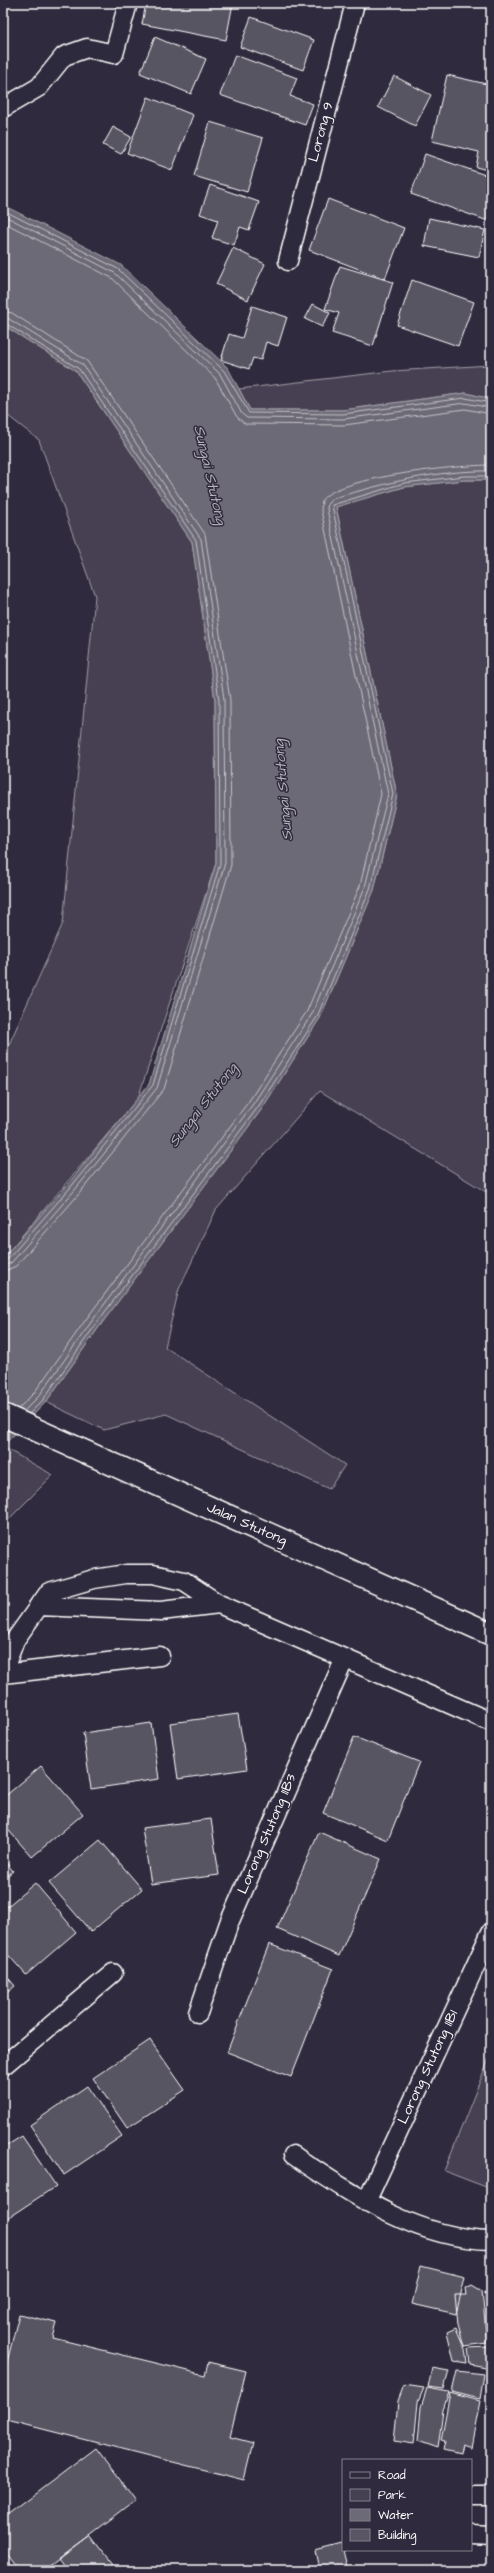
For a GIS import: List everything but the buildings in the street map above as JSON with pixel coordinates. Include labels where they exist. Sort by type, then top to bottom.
[{"type":"main road","name":"Jalan Stutong","points":[[3,1415],[114,1463],[491,1634]]},
{"type":"street","points":[[3,108],[39,87],[64,56],[87,48],[114,54],[128,3]]},
{"type":"street","name":"Lorong 9","points":[[288,261],[355,3]]},
{"type":"street","points":[[160,1656],[3,1673],[15,1640],[49,1592],[94,1579],[146,1574],[184,1581],[219,1604],[491,1722]]},
{"type":"street","points":[[38,1606],[161,1611],[219,1604]]},
{"type":"street","name":"Lorong Stutong 11B3","points":[[198,2013],[229,1923],[345,1658]]},
{"type":"street","name":"Lorong Stutong 11B1","points":[[366,2202],[491,1932]]},
{"type":"street","points":[[3,2066],[113,1973]]},
{"type":"street","points":[[293,2155],[366,2202],[395,2217],[427,2229],[472,2240],[491,2240]]},
{"type":"street","points":[[472,2495],[491,2495]]},
{"type":"street","points":[[472,2535],[491,2536]]},
{"type":"green space","points":[[3,325],[76,371],[192,542],[215,700],[216,863],[138,1098],[3,1258],[3,1058],[63,923],[95,596],[39,440],[3,412]]},
{"type":"green space","points":[[491,365],[491,399],[466,393],[343,410],[250,410],[239,389],[392,371]]},
{"type":"green space","points":[[464,480],[491,480],[491,1195],[320,1091],[216,1210],[179,1289],[165,1347],[345,1465],[329,1489],[166,1414],[104,1430],[46,1402],[99,1327],[261,1110],[320,1018],[374,890],[397,795],[336,506],[404,487]]},
{"type":"green space","points":[[3,1447],[53,1475],[3,1525]]},
{"type":"green space","points":[[491,2053],[491,2189],[444,2171]]},
{"type":"water","name":"Sungai Stutong","points":[[3,205],[121,265],[228,368],[250,410],[343,410],[466,393],[491,399],[491,480],[464,480],[404,487],[336,507],[397,795],[374,890],[320,1018],[261,1110],[99,1327],[46,1402],[3,1446],[3,1258],[67,1185],[149,1084],[216,863],[215,700],[192,542],[76,371],[3,325]]}]
